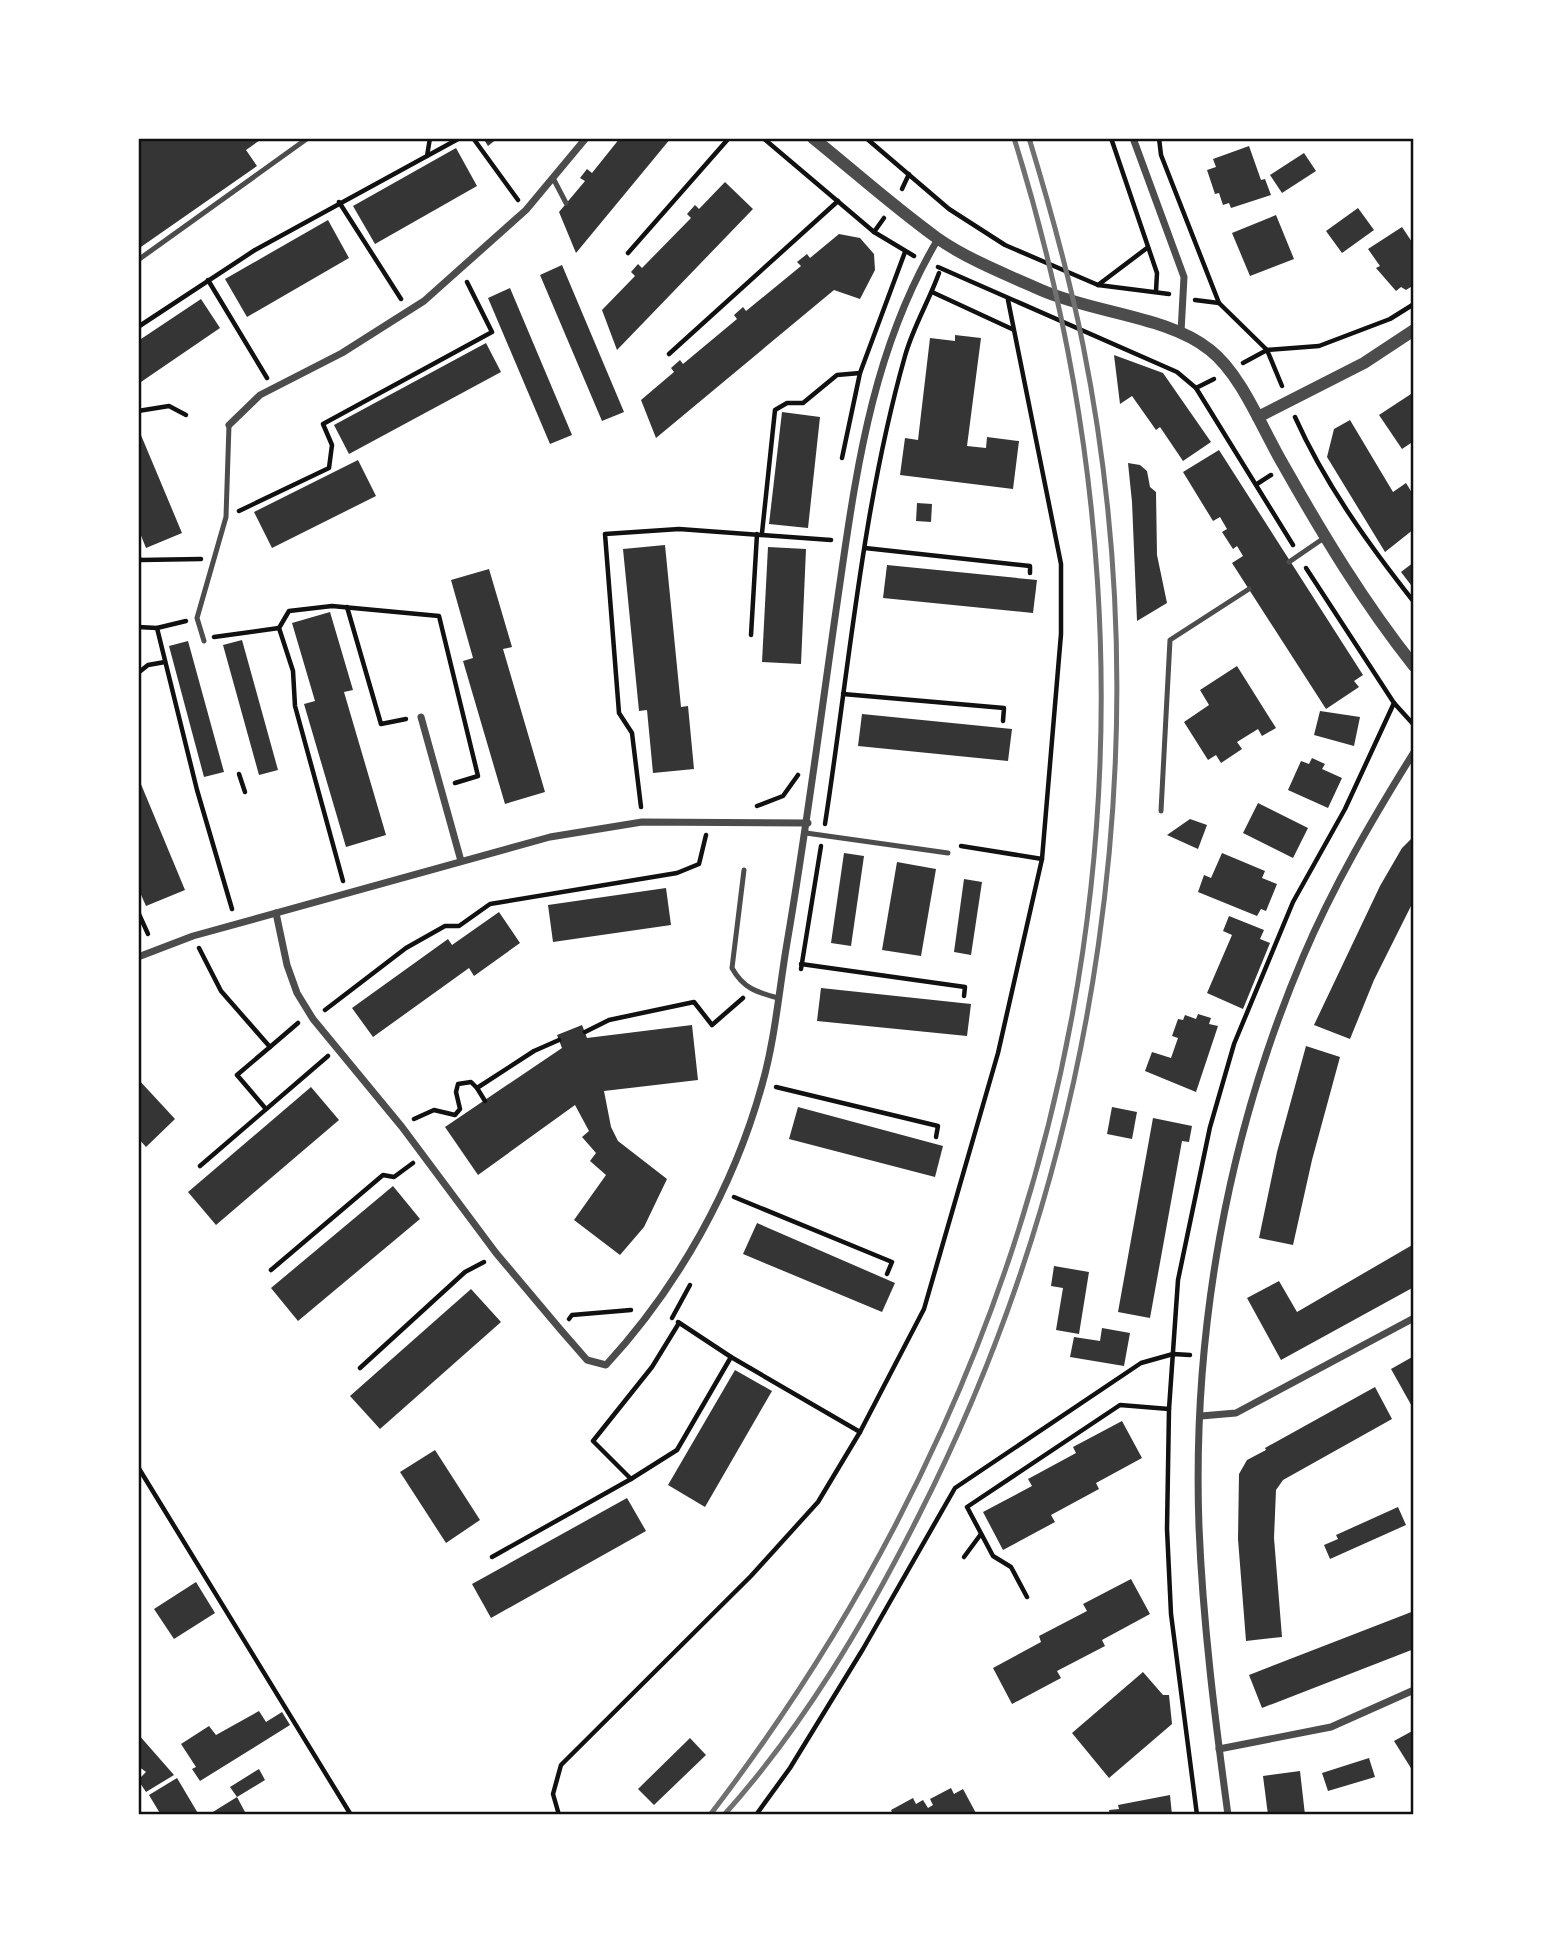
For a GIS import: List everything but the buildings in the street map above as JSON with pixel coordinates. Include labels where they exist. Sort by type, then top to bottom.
[{"type":"street","points":[[229,425],[260,395],[342,352],[409,312],[461,270],[526,211],[586,138]]},
{"type":"street","points":[[813,138],[938,239],[1042,291],[1090,309],[1181,332],[1211,351],[1258,417],[1325,537],[1380,621],[1414,666]]},
{"type":"street","points":[[1133,138],[1184,277],[1181,332]]},
{"type":"street","points":[[276,913],[287,965],[297,993],[312,1016],[401,1127],[496,1253],[560,1329],[587,1360],[606,1365],[655,1308],[723,1191],[763,1083],[808,823],[824,692],[860,448],[876,380],[897,318],[938,239]]},
{"type":"street","points":[[1258,417],[1364,363],[1414,330]]},
{"type":"street","points":[[421,717],[461,861]]},
{"type":"street","points":[[1228,1815],[1205,1627],[1199,1524],[1204,1355],[1221,1227],[1247,1116],[1281,1012],[1330,900],[1363,837],[1414,752]]},
{"type":"street","points":[[138,957],[193,936],[550,836],[642,822],[808,823]]},
{"type":"street","points":[[1201,1416],[1236,1413],[1414,1318]]},
{"type":"street","points":[[1219,1749],[1331,1727],[1414,1690]]},
{"type":"lane","points":[[138,260],[308,138]]},
{"type":"lane","points":[[553,178],[566,203]]},
{"type":"lane","points":[[204,641],[197,618],[226,517],[229,425]]},
{"type":"lane","points":[[1289,562],[1325,537]]},
{"type":"lane","points":[[1161,811],[1170,640],[1249,589]]},
{"type":"lane","points":[[806,833],[948,853]]},
{"type":"lane","points":[[744,870],[732,968],[739,980],[752,990],[778,998]]},
{"type":"path","points":[[427,156],[430,138]]},
{"type":"path","points":[[138,327],[208,280],[339,202],[460,138]]},
{"type":"path","points":[[473,138],[526,211]]},
{"type":"path","points":[[628,253],[729,138]]},
{"type":"path","points":[[763,138],[874,233],[905,252],[860,373],[842,461]]},
{"type":"path","points":[[866,138],[949,209],[1005,245],[1098,285],[1156,291],[1157,273],[1111,138]]},
{"type":"path","points":[[1159,138],[1161,155],[1219,303],[1268,350],[1319,346],[1390,319],[1414,304]]},
{"type":"path","points":[[669,355],[838,201]]},
{"type":"path","points":[[339,202],[409,312]]},
{"type":"path","points":[[1098,285],[1147,248]]},
{"type":"path","points":[[941,269],[1177,372],[1196,388]]},
{"type":"path","points":[[226,517],[329,468],[332,444],[323,424],[492,332],[461,270]]},
{"type":"path","points":[[208,280],[273,388]]},
{"type":"path","points":[[932,292],[1013,329]]},
{"type":"path","points":[[559,1815],[553,1794],[561,1765],[751,1576],[809,1511],[860,1432],[924,1309],[998,1053],[1042,859],[1061,634],[1061,564],[1008,300]]},
{"type":"path","points":[[751,635],[759,534],[775,410],[788,402],[803,403],[837,375],[860,373]]},
{"type":"path","points":[[138,411],[169,407],[186,415]]},
{"type":"path","points":[[1310,450],[1370,545],[1414,603]]},
{"type":"path","points":[[828,553],[832,527]]},
{"type":"path","points":[[642,822],[632,733],[619,713],[605,534],[679,529],[830,540],[1030,566],[1030,573]]},
{"type":"path","points":[[138,555],[140,560],[216,559]]},
{"type":"path","points":[[346,892],[295,706],[293,671],[279,628],[289,611],[332,606],[439,616],[478,776],[440,787]]},
{"type":"path","points":[[347,607],[381,724],[421,717]]},
{"type":"path","points":[[138,627],[157,628],[197,618]]},
{"type":"path","points":[[157,628],[232,909]]},
{"type":"path","points":[[223,634],[279,628]]},
{"type":"path","points":[[138,673],[148,665],[165,662]]},
{"type":"path","points":[[824,692],[1004,708],[1003,721]]},
{"type":"path","points":[[1394,703],[1414,725]]},
{"type":"path","points":[[747,806],[759,806],[783,796],[798,774],[800,762]]},
{"type":"path","points":[[239,774],[245,792]]},
{"type":"path","points":[[629,809],[654,807]]},
{"type":"path","points":[[266,1109],[237,1075],[270,1047],[407,948],[445,926],[459,926],[490,904],[677,873],[699,864],[709,821]]},
{"type":"path","points":[[961,846],[1042,859]]},
{"type":"path","points":[[330,881],[355,874]]},
{"type":"path","points":[[219,912],[242,906]]},
{"type":"path","points":[[138,912],[148,934]]},
{"type":"path","points":[[138,939],[159,930]]},
{"type":"path","points":[[193,936],[221,990],[270,1047]]},
{"type":"path","points":[[784,961],[965,987],[964,996]]},
{"type":"path","points":[[585,1031],[609,1020],[694,1002],[712,1024],[752,990]]},
{"type":"path","points":[[477,1088],[534,1052],[559,1040]]},
{"type":"path","points":[[200,1166],[337,1049]]},
{"type":"path","points":[[401,1127],[420,1114],[433,1110],[455,1115],[460,1109],[456,1092],[458,1084],[471,1082],[485,1101]]},
{"type":"path","points":[[763,1083],[938,1126],[936,1137]]},
{"type":"path","points":[[271,1270],[383,1175],[394,1177],[422,1156]]},
{"type":"path","points":[[723,1191],[892,1262],[887,1275]]},
{"type":"path","points":[[360,1368],[465,1272],[496,1253]]},
{"type":"path","points":[[560,1329],[572,1315],[655,1308],[731,1357],[860,1432]]},
{"type":"path","points":[[631,1479],[593,1441],[652,1367],[679,1323]]},
{"type":"path","points":[[756,1815],[790,1768],[863,1649],[955,1488],[1141,1363],[1173,1354],[1204,1355]]},
{"type":"path","points":[[492,1558],[677,1450],[731,1357]]},
{"type":"path","points":[[1027,1597],[1011,1567],[993,1556],[967,1507],[1087,1424],[1121,1405],[1169,1409]]},
{"type":"path","points":[[138,1467],[351,1815]]},
{"type":"path","points":[[964,1557],[981,1534]]},
{"type":"railway","points":[[710,1815],[839,1626],[942,1429],[1020,1225],[1072,1014],[1098,799],[1097,581],[1069,360],[1014,138]]},
{"type":"railway","points":[[724,1815],[806,1710],[854,1634],[918,1517],[981,1380],[1032,1238],[1071,1093],[1098,945],[1113,795],[1116,644],[1106,494],[1078,319],[1029,138]]}]
